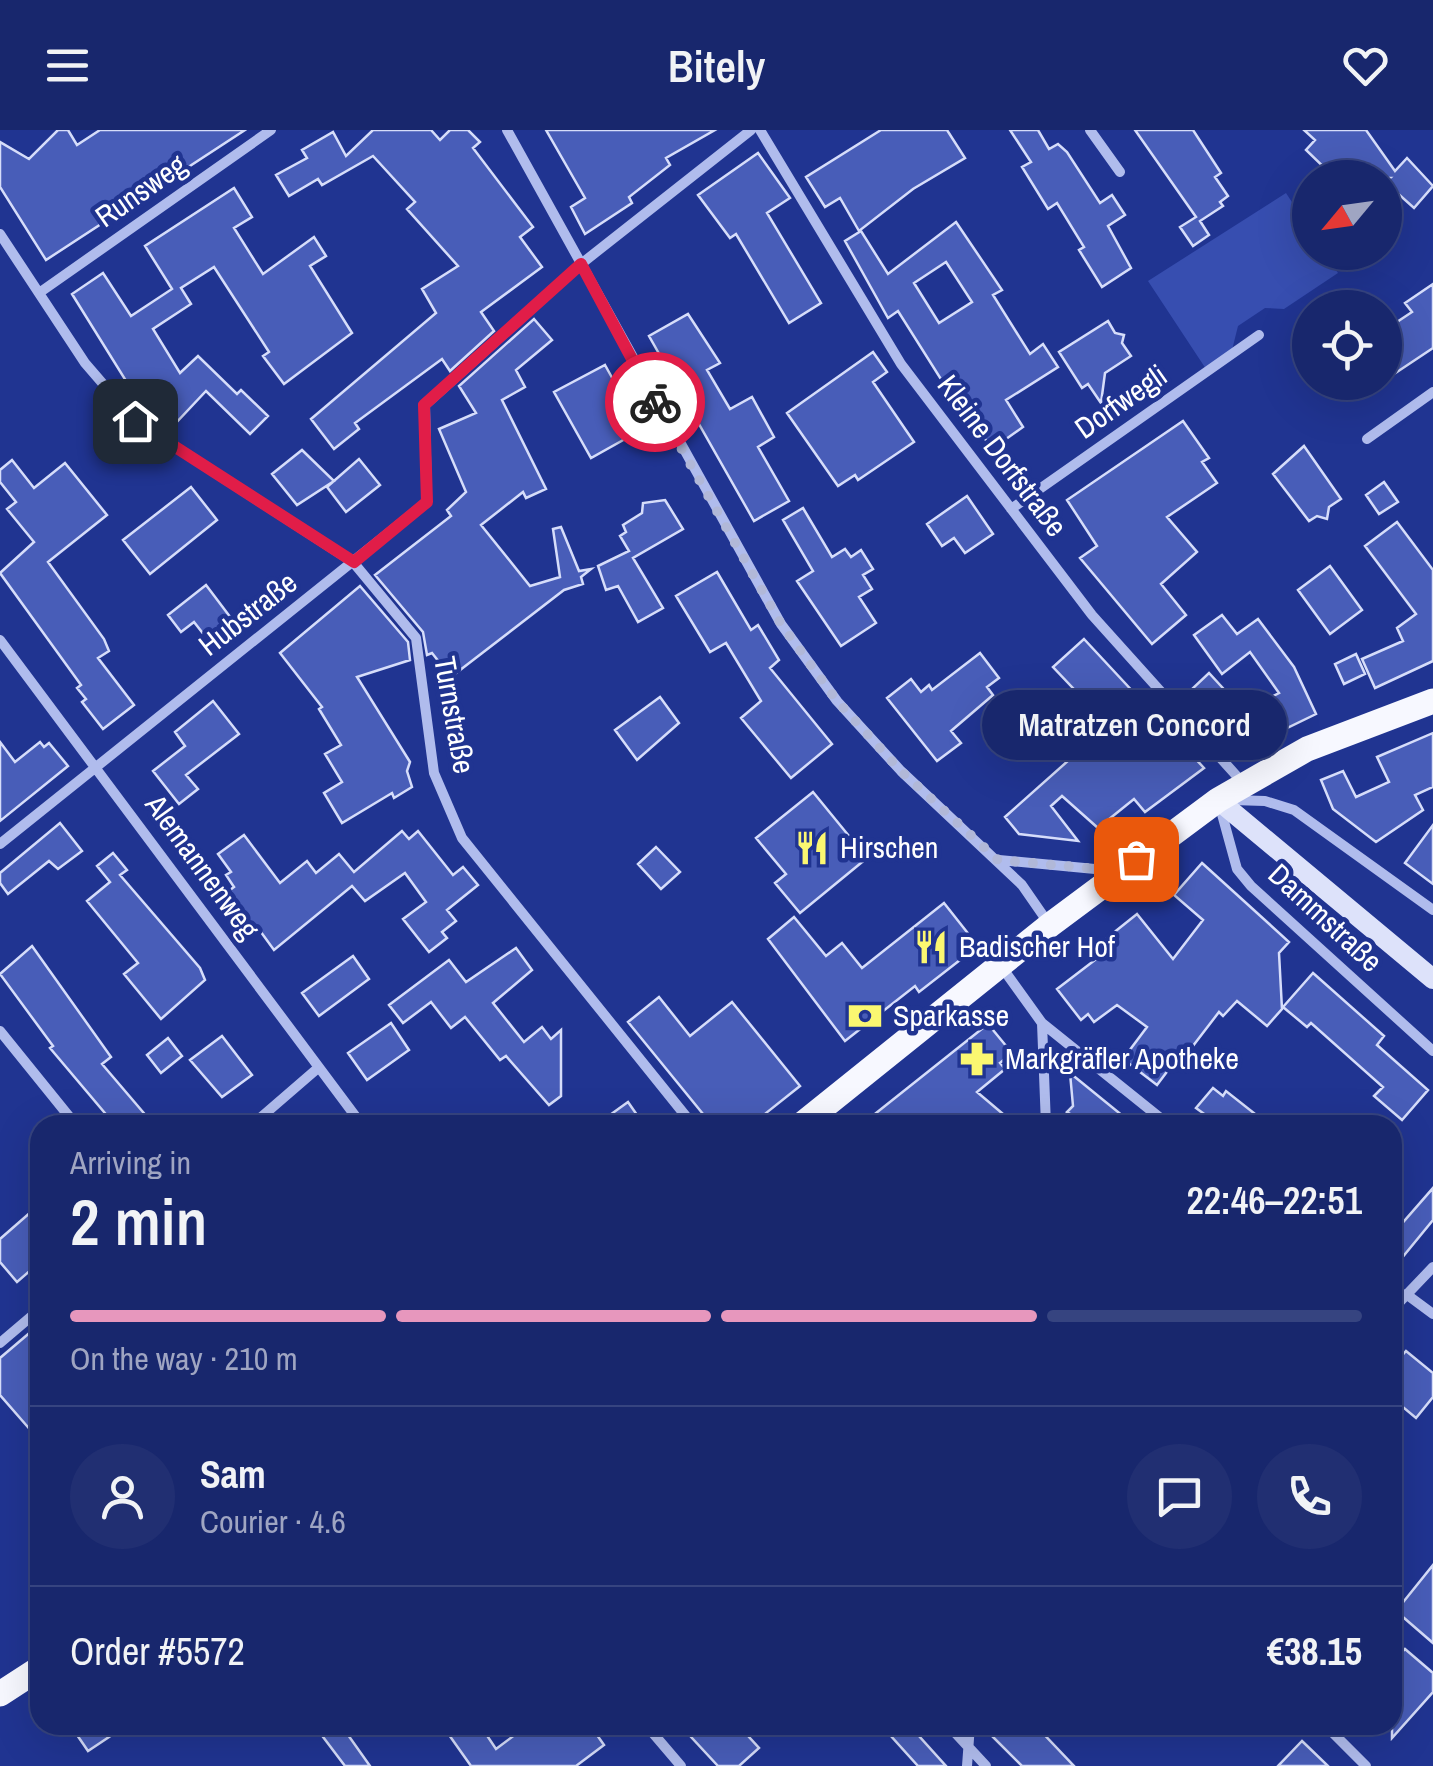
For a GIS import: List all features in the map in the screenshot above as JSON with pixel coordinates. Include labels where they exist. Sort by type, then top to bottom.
[{"type":"main road","points":[[814,1115],[1050,925],[1218,800],[1307,749],[1433,701]]},
{"type":"main road","points":[[0,1694],[30,1674]]},
{"type":"street","name":"Runsweg","points":[[40,293],[271,130]]},
{"type":"street","points":[[507,130],[781,624],[837,701],[901,771],[998,860],[1050,925]]},
{"type":"street","points":[[581,264],[750,130]]},
{"type":"street","name":"Kleine Dorfstraße","points":[[760,130],[901,364],[1092,615],[1244,784]]},
{"type":"street","points":[[1090,130],[1120,172]]},
{"type":"street","name":"Turnstraße","points":[[0,234],[85,363],[135,421],[354,562],[416,638],[434,774],[462,838],[684,1115]]},
{"type":"street","name":"Hubstraße","points":[[0,844],[427,502],[424,405],[581,264]]},
{"type":"street","name":"Dorfwegli","points":[[1011,509],[1259,336]]},
{"type":"street","points":[[1367,439],[1433,392]]},
{"type":"street","name":"Alemannenweg","points":[[0,640],[97,765],[354,1115]]},
{"type":"street","points":[[1218,800],[1265,802],[1294,810],[1433,910]]},
{"type":"street","points":[[1218,800],[1433,979]]},
{"type":"street","name":"Dammstraße","points":[[1218,800],[1237,870],[1433,1051]]},
{"type":"street","points":[[998,860],[1121,871]]},
{"type":"street","points":[[1000,965],[1042,1023],[1157,1115]]},
{"type":"street","points":[[1042,1023],[1046,1115]]},
{"type":"street","points":[[0,1031],[68,1115]]},
{"type":"street","points":[[264,1115],[318,1068]]},
{"type":"street","points":[[1402,1298],[1433,1266]]},
{"type":"street","points":[[1406,1294],[1433,1314]]},
{"type":"street","points":[[0,1343],[30,1317]]},
{"type":"street","points":[[655,1735],[681,1766]]},
{"type":"street","points":[[957,1735],[986,1766]]},
{"type":"street","points":[[966,1766],[969,1735]]},
{"type":"street","points":[[1335,1735],[1366,1766]]},
{"type":"shaded area","points":[[1286,193],[1292,202],[1292,270],[1338,273],[1312,290],[1292,290],[1292,304],[1284,309],[1265,308],[1238,326],[1232,350],[1206,369],[1148,281]]},
{"type":"building","points":[[58,130],[68,130],[77,145],[100,130],[245,130],[46,260],[0,187],[0,142],[29,159]]},
{"type":"building","points":[[373,130],[431,130],[440,140],[450,130],[468,130],[480,142],[473,148],[533,227],[520,237],[542,267],[481,312],[494,331],[450,371],[442,359],[355,423],[359,429],[334,449],[311,419],[436,313],[422,289],[458,266],[407,209],[415,202],[373,156],[322,185],[318,179],[289,196],[276,175],[307,158],[302,150],[333,132],[346,156]]},
{"type":"building","points":[[546,130],[715,130],[666,158],[670,165],[629,197],[632,203],[585,234],[571,207],[585,198]]},
{"type":"building","points":[[881,130],[947,130],[965,158],[913,189],[859,231],[840,198],[825,207],[806,177]]},
{"type":"building","points":[[1010,130],[1038,130],[1049,149],[1058,144],[1067,152],[1100,203],[1112,195],[1125,215],[1108,226],[1131,268],[1102,287],[1079,250],[1084,247],[1057,203],[1048,209],[1022,167],[1031,162]]},
{"type":"building","points":[[1135,130],[1193,130],[1221,173],[1215,177],[1228,196],[1220,202],[1223,206],[1200,221],[1209,235],[1193,246],[1180,227],[1196,217]]},
{"type":"building","points":[[1304,130],[1366,130],[1387,160],[1316,160],[1306,150],[1315,140]]},
{"type":"building","points":[[758,153],[790,198],[767,213],[821,303],[789,323],[736,234],[730,238],[698,195]]},
{"type":"building","points":[[1407,158],[1433,186],[1414,208],[1402,197],[1402,163]]},
{"type":"building","points":[[234,188],[252,217],[234,228],[263,274],[314,237],[326,256],[310,266],[352,333],[284,384],[263,356],[269,352],[214,267],[181,288],[191,304],[153,329],[180,373],[198,356],[237,394],[241,390],[268,416],[250,434],[206,391],[173,426],[131,389],[72,294],[103,273],[131,316],[172,289],[145,246]]},
{"type":"building","points":[[956,222],[1002,290],[993,295],[1030,354],[1043,344],[1058,367],[1006,400],[1023,427],[992,449],[959,401],[956,403],[898,311],[888,318],[845,241],[861,231],[888,274]],"holes":[[[946,262],[972,302],[939,323],[914,283]]]},
{"type":"building","points":[[1433,284],[1433,348],[1402,369],[1402,319],[1412,312],[1405,303]]},
{"type":"building","points":[[688,314],[720,363],[707,370],[730,409],[752,397],[774,437],[758,447],[789,501],[754,521],[649,336]]},
{"type":"building","points":[[534,319],[552,340],[516,370],[525,387],[502,400],[546,489],[526,498],[523,492],[481,525],[530,586],[560,577],[553,529],[561,527],[579,571],[591,569],[581,577],[583,584],[564,590],[451,677],[432,653],[427,655],[423,632],[375,575],[451,516],[447,510],[466,492],[439,429],[476,413],[459,386]]},
{"type":"building","points":[[1108,321],[1115,333],[1124,335],[1122,343],[1131,356],[1105,373],[1101,403],[1088,384],[1082,388],[1059,352]]},
{"type":"building","points":[[873,352],[887,372],[873,382],[914,442],[858,480],[855,475],[838,486],[787,413]]},
{"type":"building","points":[[605,365],[641,430],[591,458],[554,392]]},
{"type":"building","points":[[1183,421],[1209,458],[1202,462],[1217,483],[1167,517],[1197,552],[1161,584],[1186,615],[1152,644],[1080,558],[1097,546],[1067,500]]},
{"type":"building","points":[[1304,446],[1341,499],[1329,507],[1327,519],[1317,516],[1309,521],[1273,474]]},
{"type":"building","points":[[302,450],[334,481],[297,505],[272,474]]},
{"type":"building","points":[[359,459],[380,485],[346,512],[327,487]]},
{"type":"building","points":[[12,460],[34,488],[65,463],[107,515],[48,562],[104,639],[109,651],[98,658],[134,705],[103,729],[82,702],[86,699],[77,688],[81,685],[0,573],[34,542],[7,509],[16,502],[0,482],[0,470]]},
{"type":"building","points":[[1384,482],[1398,502],[1379,514],[1366,495]]},
{"type":"building","points":[[191,487],[217,520],[150,574],[123,540]]},
{"type":"building","points":[[967,496],[993,534],[965,553],[954,538],[942,546],[927,524]]},
{"type":"building","points":[[665,500],[683,529],[633,558],[663,608],[638,622],[618,586],[606,590],[598,566],[629,551],[620,536],[626,532],[623,525],[642,513],[643,503]]},
{"type":"building","points":[[803,508],[832,557],[845,549],[851,557],[861,550],[873,569],[863,575],[872,589],[859,597],[876,623],[841,646],[797,581],[813,571],[783,520]]},
{"type":"building","points":[[1397,522],[1433,570],[1433,661],[1375,688],[1362,659],[1403,641],[1397,628],[1416,614],[1365,546]]},
{"type":"building","points":[[1330,566],[1362,610],[1330,634],[1298,590]]},
{"type":"building","points":[[717,572],[751,630],[758,625],[779,660],[770,668],[832,744],[791,778],[741,718],[761,701],[726,643],[710,652],[676,596]]},
{"type":"building","points":[[206,585],[237,626],[212,645],[194,622],[181,632],[168,615]]},
{"type":"building","points":[[360,586],[408,642],[410,660],[357,677],[410,762],[407,771],[412,787],[394,798],[392,793],[342,823],[324,793],[342,782],[325,754],[341,745],[319,709],[322,707],[280,653]]},
{"type":"building","points":[[1222,615],[1237,634],[1258,619],[1294,667],[1316,714],[1242,750],[1192,689],[1209,673],[1244,711],[1279,693],[1250,652],[1222,674],[1194,635]]},
{"type":"building","points":[[1084,639],[1204,768],[1145,812],[1134,799],[1098,828],[1062,796],[1051,806],[1078,841],[1019,834],[1005,817],[1088,743],[1071,720],[1088,704],[1053,667]]},
{"type":"building","points":[[980,653],[999,678],[987,687],[993,695],[951,731],[961,743],[937,761],[887,698],[911,679],[921,692],[929,685],[932,690]]},
{"type":"building","points":[[1356,654],[1365,674],[1344,684],[1335,664]]},
{"type":"building","points":[[660,697],[679,723],[637,760],[615,730]]},
{"type":"building","points":[[213,701],[239,734],[186,775],[198,789],[179,804],[153,771],[185,746],[175,732]]},
{"type":"building","points":[[1433,733],[1433,787],[1415,795],[1423,810],[1376,842],[1333,809],[1321,780],[1343,771],[1356,797],[1389,782],[1377,757]]},
{"type":"building","points":[[0,742],[15,762],[40,742],[44,747],[49,743],[68,766],[0,821]]},
{"type":"building","name":"Hirschen","points":[[813,792],[867,858],[800,913],[775,883],[786,874],[756,838]]},
{"type":"building","points":[[60,823],[82,851],[58,869],[49,861],[8,894],[0,883],[0,873]]},
{"type":"building","points":[[1433,825],[1433,884],[1405,863]]},
{"type":"building","points":[[402,831],[409,839],[418,831],[453,875],[463,867],[478,885],[447,910],[456,921],[442,932],[447,938],[429,952],[403,919],[426,902],[405,873],[365,901],[352,886],[274,950],[258,928],[253,932],[226,893],[234,887],[226,875],[231,872],[218,854],[244,835],[280,883],[307,861],[316,873],[339,854],[354,872]]},
{"type":"building","points":[[656,847],[680,872],[661,889],[638,864]]},
{"type":"building","points":[[113,853],[127,870],[120,875],[200,968],[205,980],[161,1019],[124,974],[138,963],[87,901],[110,882],[97,866]]},
{"type":"building","points":[[1202,863],[1289,942],[1279,953],[1282,1009],[1267,1026],[1237,1001],[1223,1016],[1219,1012],[1176,1068],[1172,1065],[1157,1085],[1123,1059],[1147,1027],[1117,1005],[1094,1022],[1088,1014],[1081,1020],[1057,989],[1108,950],[1102,942],[1137,914],[1173,959],[1203,920],[1174,895]]},
{"type":"building","points":[[944,903],[978,946],[919,992],[915,986],[845,1041],[768,939],[794,917],[826,956],[842,943],[862,968]]},
{"type":"building","points":[[32,946],[111,1057],[102,1064],[145,1115],[107,1115],[50,1048],[53,1046],[0,974]]},
{"type":"building","points":[[516,948],[532,970],[493,1003],[524,1042],[542,1027],[551,1039],[561,1030],[561,1096],[549,1105],[506,1056],[500,1060],[465,1017],[451,1028],[431,1002],[403,1023],[389,1005],[449,960],[466,982]]},
{"type":"building","points":[[353,956],[369,979],[319,1016],[302,993]]},
{"type":"building","points":[[1313,973],[1384,1036],[1377,1045],[1428,1090],[1402,1120],[1402,1115],[1396,1115],[1374,1096],[1383,1087],[1311,1023],[1307,1027],[1283,1007]]},
{"type":"building","points":[[659,997],[690,1036],[732,1002],[800,1086],[764,1115],[704,1115],[628,1022]]},
{"type":"building","points":[[391,1023],[409,1050],[367,1080],[348,1053]]},
{"type":"building","points":[[988,1024],[1012,1053],[1000,1063],[1005,1069],[977,1092],[1004,1115],[874,1115]]},
{"type":"building","points":[[222,1036],[252,1075],[222,1097],[190,1060]]},
{"type":"building","points":[[168,1038],[182,1056],[161,1073],[147,1055]]},
{"type":"building","points":[[1070,1073],[1122,1115],[1072,1115],[1067,1112],[1073,1106]]},
{"type":"building","points":[[1213,1088],[1223,1096],[1226,1091],[1256,1115],[1206,1115],[1196,1108]]},
{"type":"building","points":[[628,1102],[637,1115],[610,1115]]},
{"type":"building","points":[[1433,1188],[1433,1220],[1402,1258],[1402,1224]]},
{"type":"building","points":[[30,1213],[30,1271],[17,1282],[0,1262],[0,1239]]},
{"type":"building","points":[[30,1332],[30,1430],[0,1395],[0,1358]]},
{"type":"building","points":[[1406,1351],[1433,1373],[1433,1397],[1416,1418],[1402,1406],[1402,1356]]},
{"type":"building","points":[[1433,1565],[1433,1643],[1402,1616],[1402,1604]]},
{"type":"building","points":[[1405,1649],[1433,1673],[1433,1692],[1402,1727]]},
{"type":"building","points":[[77,1735],[112,1735],[88,1751]]},
{"type":"building","points":[[322,1735],[348,1735],[370,1766],[345,1766]]},
{"type":"building","points":[[449,1735],[487,1735],[496,1749],[515,1735],[597,1735],[604,1745],[576,1766],[471,1766]]},
{"type":"building","points":[[689,1735],[747,1735],[759,1748],[739,1766],[718,1766]]},
{"type":"building","points":[[890,1735],[918,1735],[946,1766],[918,1766]]},
{"type":"building","points":[[991,1735],[1045,1735],[1074,1766],[1022,1766]]},
{"type":"building","points":[[1302,1741],[1328,1766],[1278,1766]]},
{"type":"way so far","points":[[655,402],[781,624],[837,701],[901,771],[998,860],[1121,871],[1136,859]]},
{"type":"place","name":"Hirschen","points":[[812,848]]},
{"type":"place","name":"Matratzen Concord","points":[[1136,859]]},
{"type":"place","name":"Badischer Hof","points":[[931,947]]},
{"type":"place","name":"Sparkasse","points":[[865,1016]]},
{"type":"place","name":"Markgräfler Apotheke","points":[[977,1059]]},
{"type":"route","points":[[135,421],[354,562],[427,502],[424,405],[581,264],[655,402]]}]
